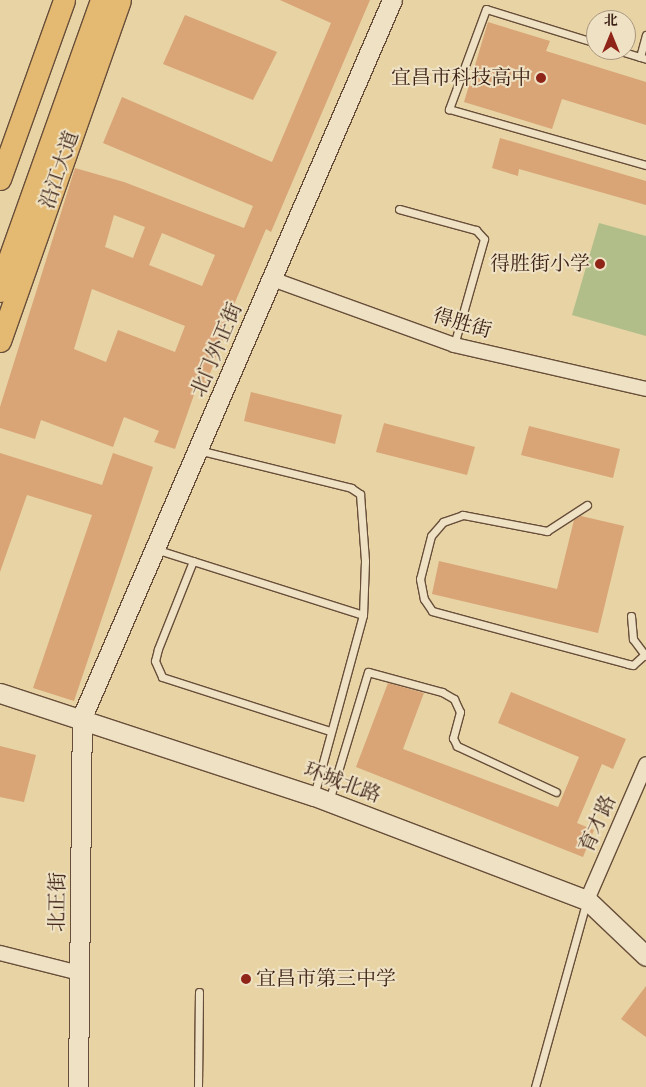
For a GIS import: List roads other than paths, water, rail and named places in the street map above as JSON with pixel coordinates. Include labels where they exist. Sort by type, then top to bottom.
[{"type":"highway","points":[[0,240],[90,0]]},
{"type":"highway","points":[[0,290],[103,0]]},
{"type":"main road","points":[[0,178],[64,0]]},
{"type":"main road","name":"沿江大道","points":[[0,341],[120,0]]},
{"type":"street","name":"北门外正街","points":[[82,717],[392,0]]},
{"type":"street","name":"得胜街","points":[[272,279],[454,345],[646,389]]},
{"type":"street","name":"环城北路","points":[[0,693],[82,717],[322,799],[587,900],[646,956]]},
{"type":"street","name":"北正街","points":[[78,1087],[82,717]]},
{"type":"street","name":"育才路","points":[[587,900],[646,764]]},
{"type":"street","points":[[0,953],[79,973]]},
{"type":"lane","points":[[586,40],[486,9],[448,109],[646,165]]},
{"type":"lane","points":[[643,58],[646,35]]},
{"type":"lane","points":[[399,209],[476,230],[484,238],[454,345]]},
{"type":"lane","points":[[198,450],[351,488],[360,494],[365,561],[363,615],[330,731],[322,799]]},
{"type":"lane","points":[[587,505],[547,531],[463,515],[443,522],[431,536],[420,579],[424,599],[432,611],[633,665],[645,655],[633,639],[631,616]]},
{"type":"lane","points":[[155,549],[363,615]]},
{"type":"lane","points":[[193,561],[155,660],[162,677],[330,731]]},
{"type":"lane","points":[[322,799],[368,672],[442,692],[454,699],[460,712],[453,738],[457,746],[556,792]]},
{"type":"lane","points":[[535,1087],[587,900]]},
{"type":"lane","points":[[198,1087],[199,992]]},
{"type":"place","name":"宜昌市科技高中","points":[[541,78]]},
{"type":"place","name":"得胜街小学","points":[[600,264]]},
{"type":"place","name":"宜昌市第三中学","points":[[246,979]]}]
